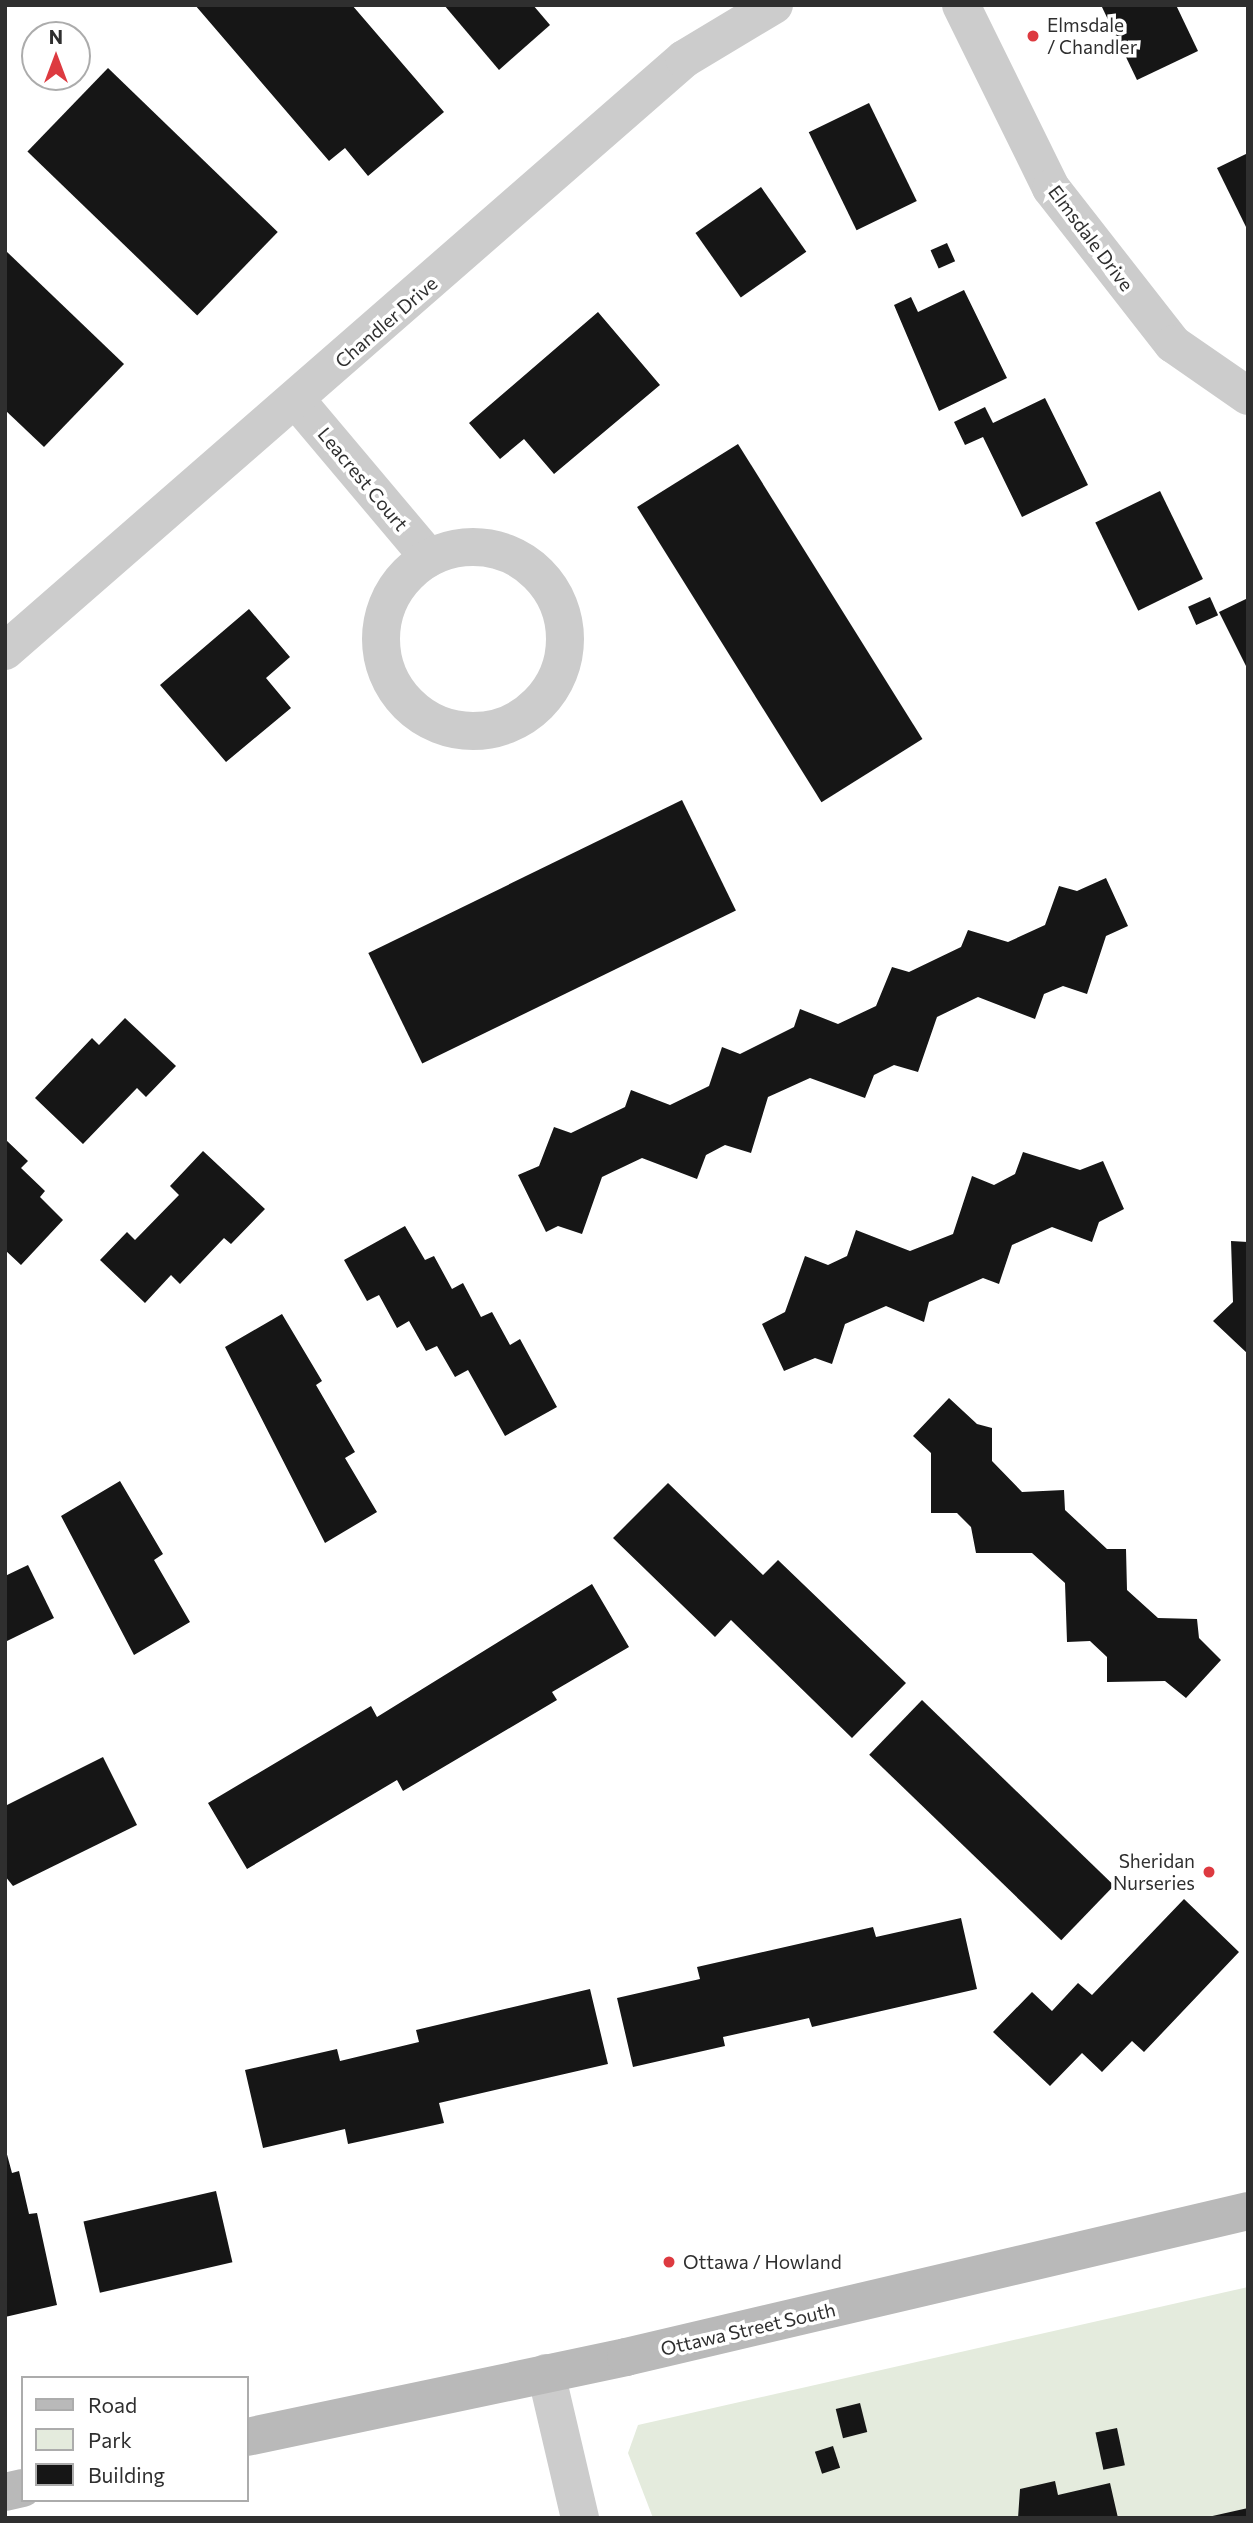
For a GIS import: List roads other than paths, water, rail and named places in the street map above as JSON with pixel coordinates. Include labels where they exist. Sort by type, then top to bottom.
[{"type":"main road","name":"Ottawa Street South","points":[[248,2437],[546,2373],[1248,2211]]},
{"type":"street","name":"Chandler Drive","points":[[5,651],[297,401],[684,59],[774,5]]},
{"type":"street","name":"Elmsdale Drive","points":[[961,5],[1051,188],[1172,344],[1248,396]]},
{"type":"street","name":"Leacrest Court","points":[[297,401],[429,558]]},
{"type":"street","points":[[460,548],[509,554],[537,571],[557,596],[566,651],[552,689],[531,713],[500,729],[468,733],[423,718],[399,696],[382,657],[382,625],[408,573],[429,558],[460,548]]},
{"type":"street","points":[[546,2373],[580,2518]]},
{"type":"place","name":"Elmsdale / Chandler","points":[[1033,36]]},
{"type":"place","name":"Sheridan Nurseries","points":[[1209,1872]]},
{"type":"place","name":"Ottawa / Howland","points":[[669,2262]]}]
